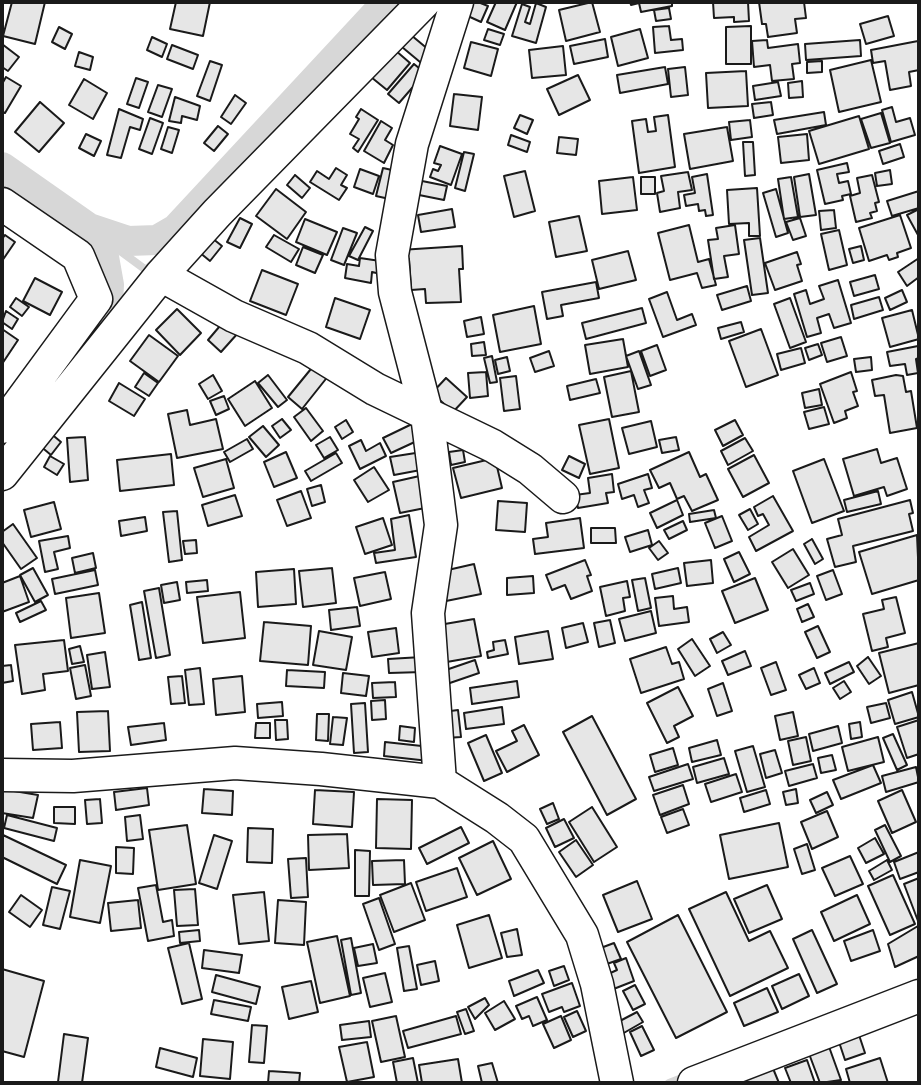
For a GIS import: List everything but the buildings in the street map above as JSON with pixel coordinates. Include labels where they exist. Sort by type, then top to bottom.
[{"type":"street","points":[[2,474],[161,275],[217,213],[424,2]]},
{"type":"street","points":[[440,782],[428,613],[441,525],[427,415],[395,292],[392,255],[412,144],[457,2]]},
{"type":"street","points":[[2,204],[78,256],[96,299],[2,427]]},
{"type":"street","points":[[161,275],[234,316],[308,348],[375,389],[493,446],[530,469],[563,497]]},
{"type":"street","points":[[2,775],[73,776],[235,763],[440,782],[524,839],[582,935],[597,984],[617,1083]]},
{"type":"street","points":[[694,1083],[919,996]]},
{"type":"waterway","points":[[2,167],[89,228],[128,241],[157,240],[176,229],[387,2]]},
{"type":"waterway","points":[[89,228],[146,270],[153,263]]},
{"type":"waterway","points":[[2,445],[107,317],[109,285],[102,246],[89,228]]},
{"type":"waterway","points":[[669,1083],[687,1076]]}]
